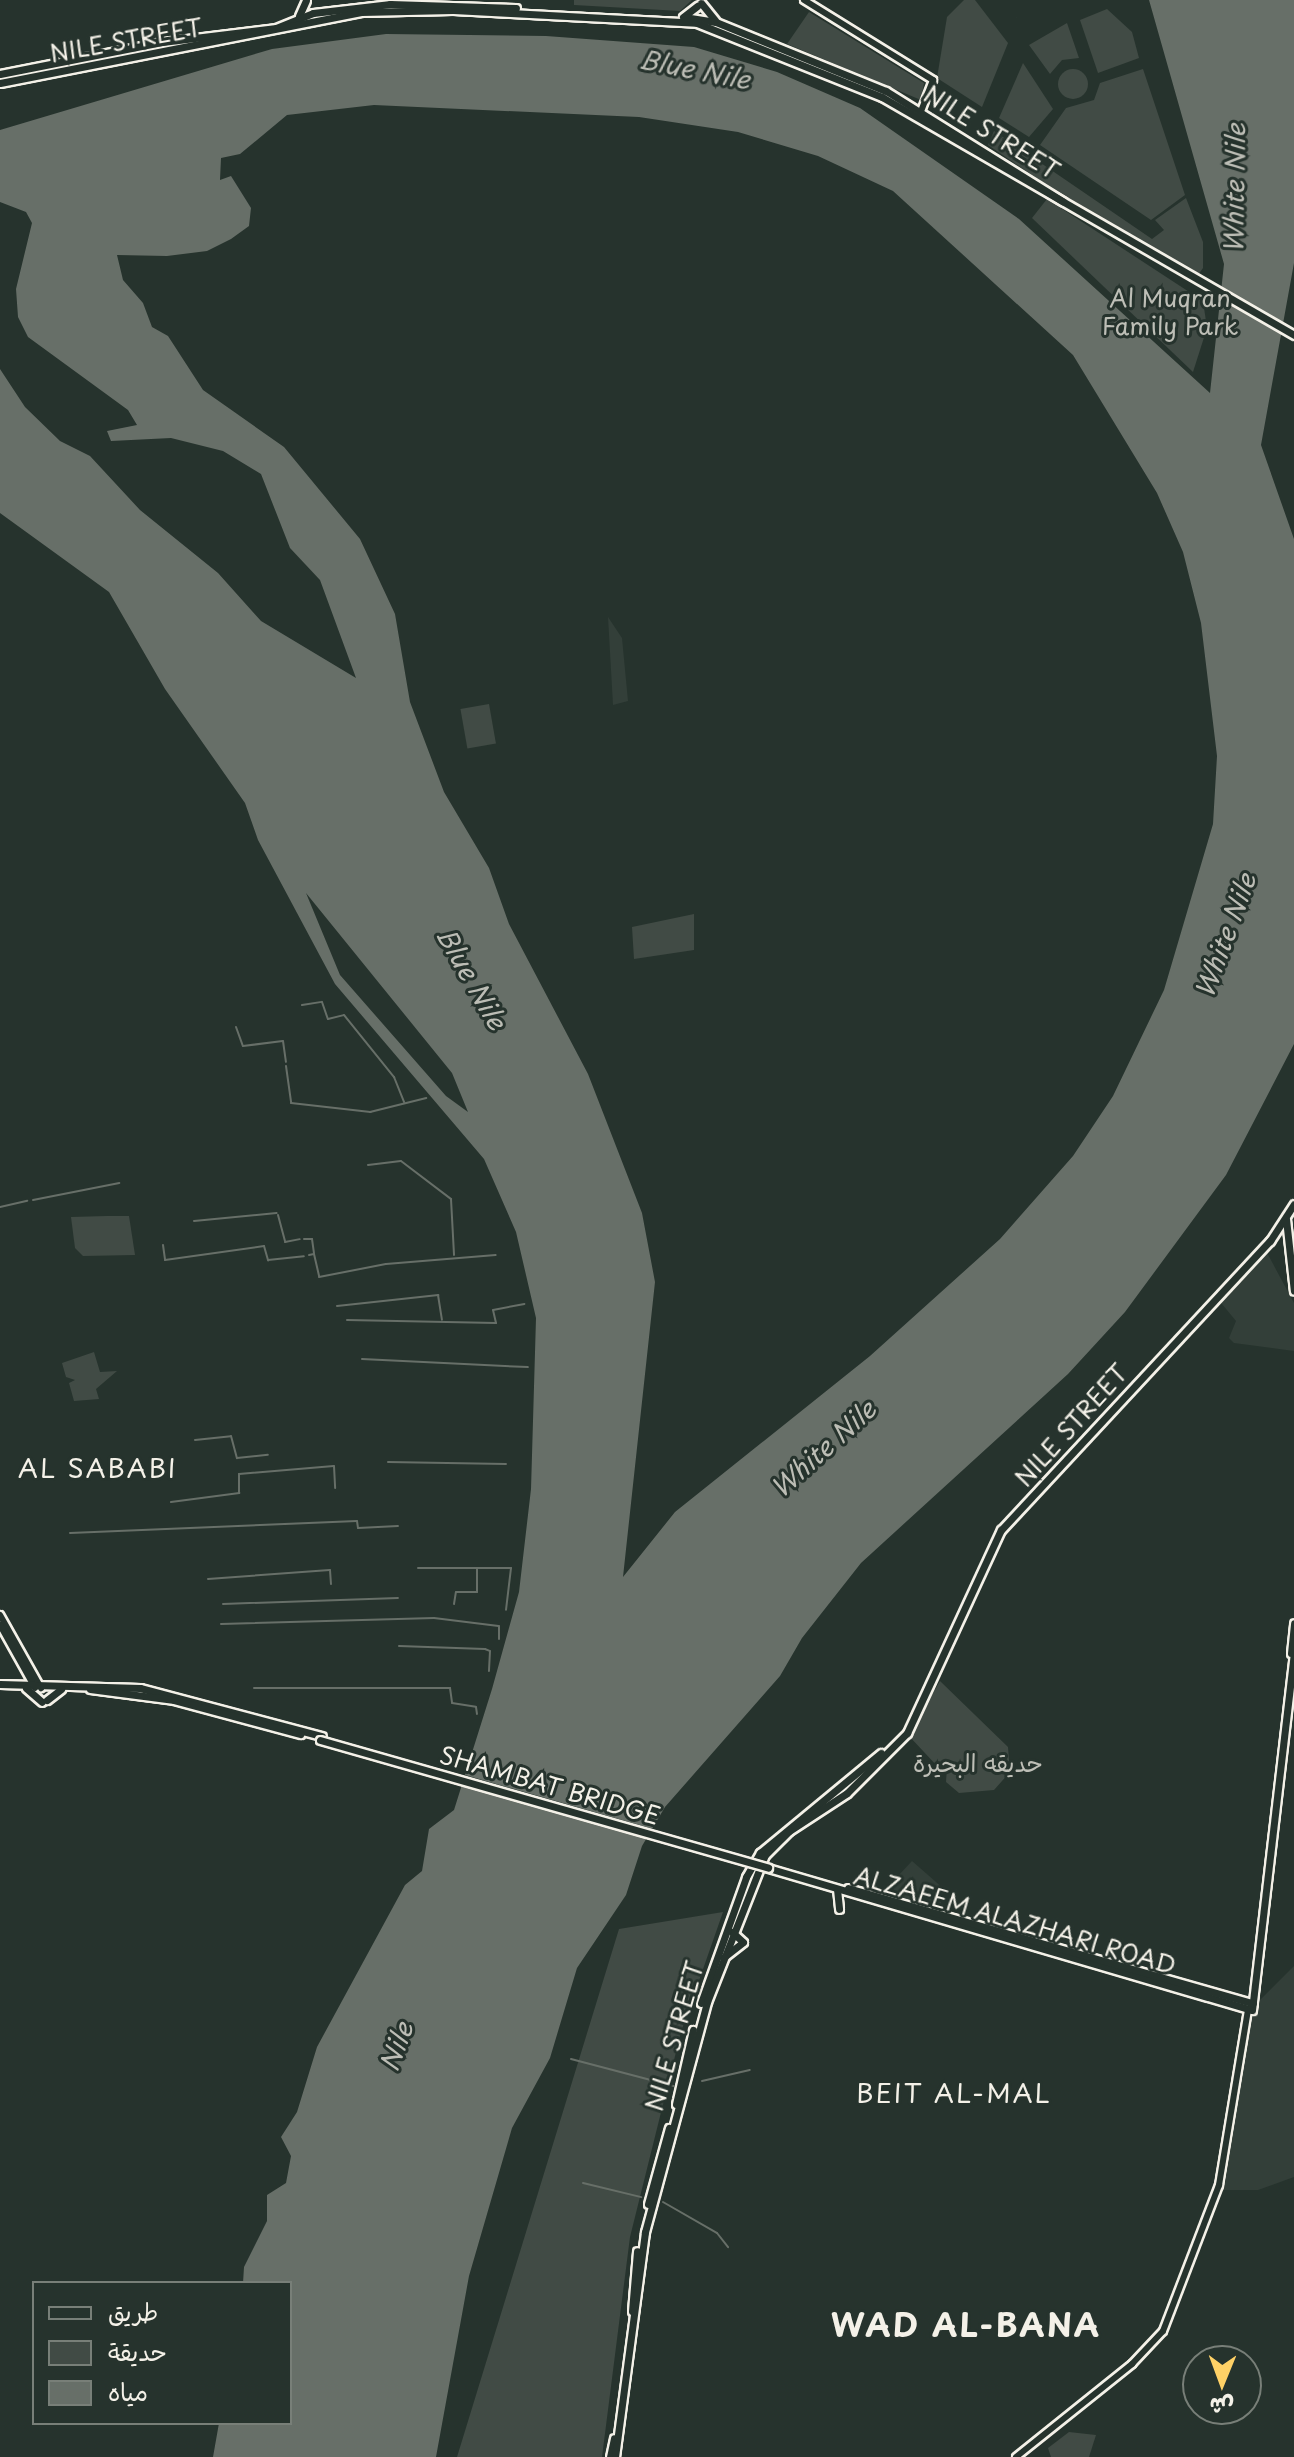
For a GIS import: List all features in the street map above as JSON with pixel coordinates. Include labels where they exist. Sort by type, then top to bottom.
[{"type":"main road","points":[[296,20],[306,0]]},
{"type":"main road","points":[[804,0],[930,81],[921,111]]},
{"type":"main road","points":[[682,17],[699,2]]},
{"type":"main road","points":[[699,2],[699,21]]},
{"type":"main road","points":[[699,2],[716,22]]},
{"type":"main road","name":"NILE STREET","points":[[0,83],[275,34],[328,17],[390,7]]},
{"type":"main road","name":"NILE STREET","points":[[0,74],[296,20],[390,7],[465,8],[716,22],[882,97],[1063,203]]},
{"type":"main road","name":"NILE STREET","points":[[660,18],[682,17],[751,39],[921,111],[1063,203]]},
{"type":"main road","points":[[1063,203],[1294,335]]},
{"type":"main road","name":"NILE STREET","points":[[613,2457],[643,2241],[722,1960],[732,1930],[773,1846],[847,1793],[907,1733],[925,1703],[954,1623],[1001,1530],[1287,1218],[1294,1204]]},
{"type":"main road","points":[[1287,1218],[1294,1284]]},
{"type":"main road","points":[[1287,1218],[1294,1291]]},
{"type":"main road","points":[[0,1615],[34,1685]]},
{"type":"main road","points":[[1280,1756],[1294,1623]]},
{"type":"main road","points":[[0,1625],[44,1701],[61,1689]]},
{"type":"main road","points":[[1018,2457],[1157,2342],[1215,2202],[1226,2158],[1250,2006],[1294,1650]]},
{"type":"main road","points":[[34,1685],[174,1700],[321,1738]]},
{"type":"main road","points":[[0,1686],[152,1690],[321,1738]]},
{"type":"main road","name":"NILE STREET","points":[[613,2457],[627,2369],[639,2240],[696,2022],[746,1877],[779,1833],[843,1789],[925,1703]]},
{"type":"main road","name":"SHAMBAT BRIDGE","points":[[321,1738],[768,1867]]},
{"type":"main road","name":"ALZAEEM ALAZHARI ROAD","points":[[768,1867],[1120,1973],[1250,2006]]},
{"type":"main road","name":"ALZAEEM ALAZHARI ROAD","points":[[768,1867],[1250,2006]]},
{"type":"main road","points":[[837,1889],[839,1909]]},
{"type":"main road","points":[[722,1960],[743,1942],[732,1930]]},
{"type":"shaded area","points":[[608,617],[622,638],[628,701],[613,705]]},
{"type":"shaded area","points":[[1265,1249],[1294,1303],[1294,1351],[1234,1343],[1229,1338],[1236,1321],[1217,1298]]},
{"type":"shaded area","points":[[912,1861],[944,1889],[939,1911],[882,1893]]},
{"type":"shaded area","points":[[1294,1966],[1294,2177],[1258,2190],[1224,2190],[1250,2010]]},
{"type":"green space","points":[[574,0],[692,0],[680,11],[574,5]]},
{"type":"green space","points":[[964,0],[975,0],[1008,43],[982,107],[937,78],[947,17]]},
{"type":"green space","points":[[1107,9],[1132,32],[1139,58],[1098,73],[1080,20]]},
{"type":"green space","points":[[809,12],[924,83],[921,100],[787,44]]},
{"type":"green space","points":[[1067,23],[1079,58],[1062,60],[1050,74],[1029,45]]},
{"type":"green space","points":[[1023,63],[1053,109],[1029,137],[999,118]]},
{"type":"green space","points":[[1073,69],[1079,70],[1087,78],[1087,90],[1079,98],[1073,99],[1067,98],[1059,90],[1058,84],[1059,78],[1067,70]]},
{"type":"green space","points":[[1143,69],[1185,195],[1151,220],[1040,145],[1066,108],[1094,100],[1100,83]]},
{"type":"green space","points":[[994,131],[1152,239],[1164,230],[1155,220],[1186,198],[1203,242],[1203,268],[1198,275],[1079,207],[988,145]]},
{"type":"green space","name":"Al Muqran Family Park","points":[[1047,199],[1203,301],[1207,328],[1193,372],[1032,218]]},
{"type":"green space","points":[[489,704],[496,743],[467,748],[460,709]]},
{"type":"green space","points":[[694,914],[694,950],[634,959],[632,927]]},
{"type":"green space","points":[[129,1216],[135,1255],[83,1256],[75,1248],[71,1217]]},
{"type":"green space","points":[[94,1352],[100,1372],[117,1371],[96,1389],[99,1399],[74,1401],[69,1383],[75,1380],[66,1377],[62,1363]]},
{"type":"green space","name":"حديقه البحيرة","points":[[940,1681],[1008,1747],[1010,1772],[994,1790],[959,1793],[946,1782],[947,1767],[938,1767],[909,1736]]},
{"type":"green space","points":[[723,1912],[681,2032],[630,2237],[602,2457],[457,2457],[619,1929]]},
{"type":"green space","points":[[1069,2432],[1096,2435],[1089,2457],[1051,2457],[1048,2448]]},
{"type":"water","points":[[1149,0],[1294,0],[1294,263],[1261,445],[1294,539],[1294,1044],[1226,1175],[1125,1312],[1068,1374],[861,1563],[802,1638],[780,1676],[665,1807],[642,1846],[626,1895],[577,1968],[550,2058],[512,2128],[469,2276],[436,2457],[213,2457],[219,2425],[292,2425],[292,2281],[243,2281],[244,2267],[267,2221],[267,2195],[286,2183],[291,2156],[281,2137],[297,2112],[317,2047],[405,1885],[422,1871],[429,1829],[454,1810],[492,1689],[519,1592],[531,1489],[536,1318],[516,1232],[484,1159],[335,984],[258,840],[245,803],[165,689],[109,592],[0,513],[0,369],[25,407],[60,441],[90,456],[140,510],[218,573],[261,621],[356,678],[320,580],[290,548],[261,474],[223,451],[171,438],[111,441],[107,431],[137,425],[128,410],[28,337],[18,317],[16,289],[32,223],[26,212],[0,202],[0,130],[272,49],[386,34],[546,36],[694,47],[777,72],[860,108],[1019,219],[1210,393],[1224,264]],"holes":[[[374,105],[639,117],[738,132],[818,156],[893,191],[1073,355],[1157,493],[1183,552],[1201,623],[1217,756],[1213,824],[1164,990],[1113,1096],[1073,1156],[1000,1239],[870,1356],[675,1512],[623,1577],[655,1282],[642,1213],[588,1074],[509,924],[489,868],[444,792],[410,702],[395,614],[360,539],[284,447],[203,390],[168,336],[152,327],[143,303],[123,280],[117,255],[167,256],[207,251],[249,226],[251,208],[231,176],[220,180],[221,158],[240,154],[287,115]],[[306,893],[452,1073],[468,1112],[446,1096],[340,975]]]},
{"type":"pier","points":[[458,1773],[657,1830],[654,1840],[455,1783]]},
{"type":"waterway","points":[[302,1005],[322,1002],[328,1019],[344,1015],[394,1077],[404,1102]]},
{"type":"waterway","points":[[236,1027],[243,1046],[283,1041],[286,1062]]},
{"type":"waterway","points":[[286,1066],[291,1103],[370,1112],[426,1098]]},
{"type":"waterway","points":[[368,1165],[401,1161],[451,1199],[454,1255]]},
{"type":"waterway","points":[[33,1200],[119,1183]]},
{"type":"waterway","points":[[0,1207],[27,1201]]},
{"type":"waterway","points":[[194,1221],[277,1213]]},
{"type":"waterway","points":[[278,1215],[285,1242],[300,1239]]},
{"type":"waterway","points":[[304,1239],[312,1239],[314,1253]]},
{"type":"waterway","points":[[163,1245],[165,1260],[264,1246],[268,1260],[304,1256]]},
{"type":"waterway","points":[[309,1255],[314,1254],[319,1276]]},
{"type":"waterway","points":[[319,1277],[386,1264],[496,1255]]},
{"type":"waterway","points":[[337,1306],[438,1295],[442,1320]]},
{"type":"waterway","points":[[347,1320],[496,1323],[493,1310],[524,1304]]},
{"type":"waterway","points":[[362,1359],[528,1367]]},
{"type":"waterway","points":[[195,1440],[231,1436],[237,1458],[268,1455]]},
{"type":"waterway","points":[[388,1462],[506,1464]]},
{"type":"waterway","points":[[171,1502],[239,1493],[239,1474],[334,1466],[335,1488]]},
{"type":"waterway","points":[[70,1533],[357,1521],[358,1528],[398,1526]]},
{"type":"waterway","points":[[418,1568],[511,1568],[506,1610]]},
{"type":"waterway","points":[[454,1604],[456,1592],[477,1592],[477,1569]]},
{"type":"waterway","points":[[208,1579],[330,1570],[331,1584]]},
{"type":"waterway","points":[[223,1604],[398,1598]]},
{"type":"waterway","points":[[221,1624],[434,1618],[499,1626],[499,1639]]},
{"type":"waterway","points":[[399,1646],[485,1649],[490,1651],[489,1671]]},
{"type":"waterway","points":[[254,1688],[450,1688],[452,1703],[476,1707],[477,1714]]},
{"type":"waterway","points":[[571,2059],[673,2086]]},
{"type":"waterway","points":[[702,2081],[750,2070]]},
{"type":"waterway","points":[[583,2183],[641,2197]]},
{"type":"waterway","points":[[663,2202],[717,2233],[728,2247]]},
{"type":"district","name":"AL SABABI","points":[[98,1468]]},
{"type":"district","name":"BEIT AL-MAL","points":[[954,2093]]},
{"type":"district","name":"WAD AL-BANA","points":[[966,2324]]},
{"type":"water label","name":"Blue Nile","points":[[695,69]]},
{"type":"water label","name":"White Nile","points":[[1234,188]]},
{"type":"water label","name":"White Nile","points":[[1225,935]]},
{"type":"water label","name":"Blue Nile","points":[[472,978]]},
{"type":"water label","name":"White Nile","points":[[823,1448]]},
{"type":"water label","name":"Nile","points":[[396,2046]]}]
